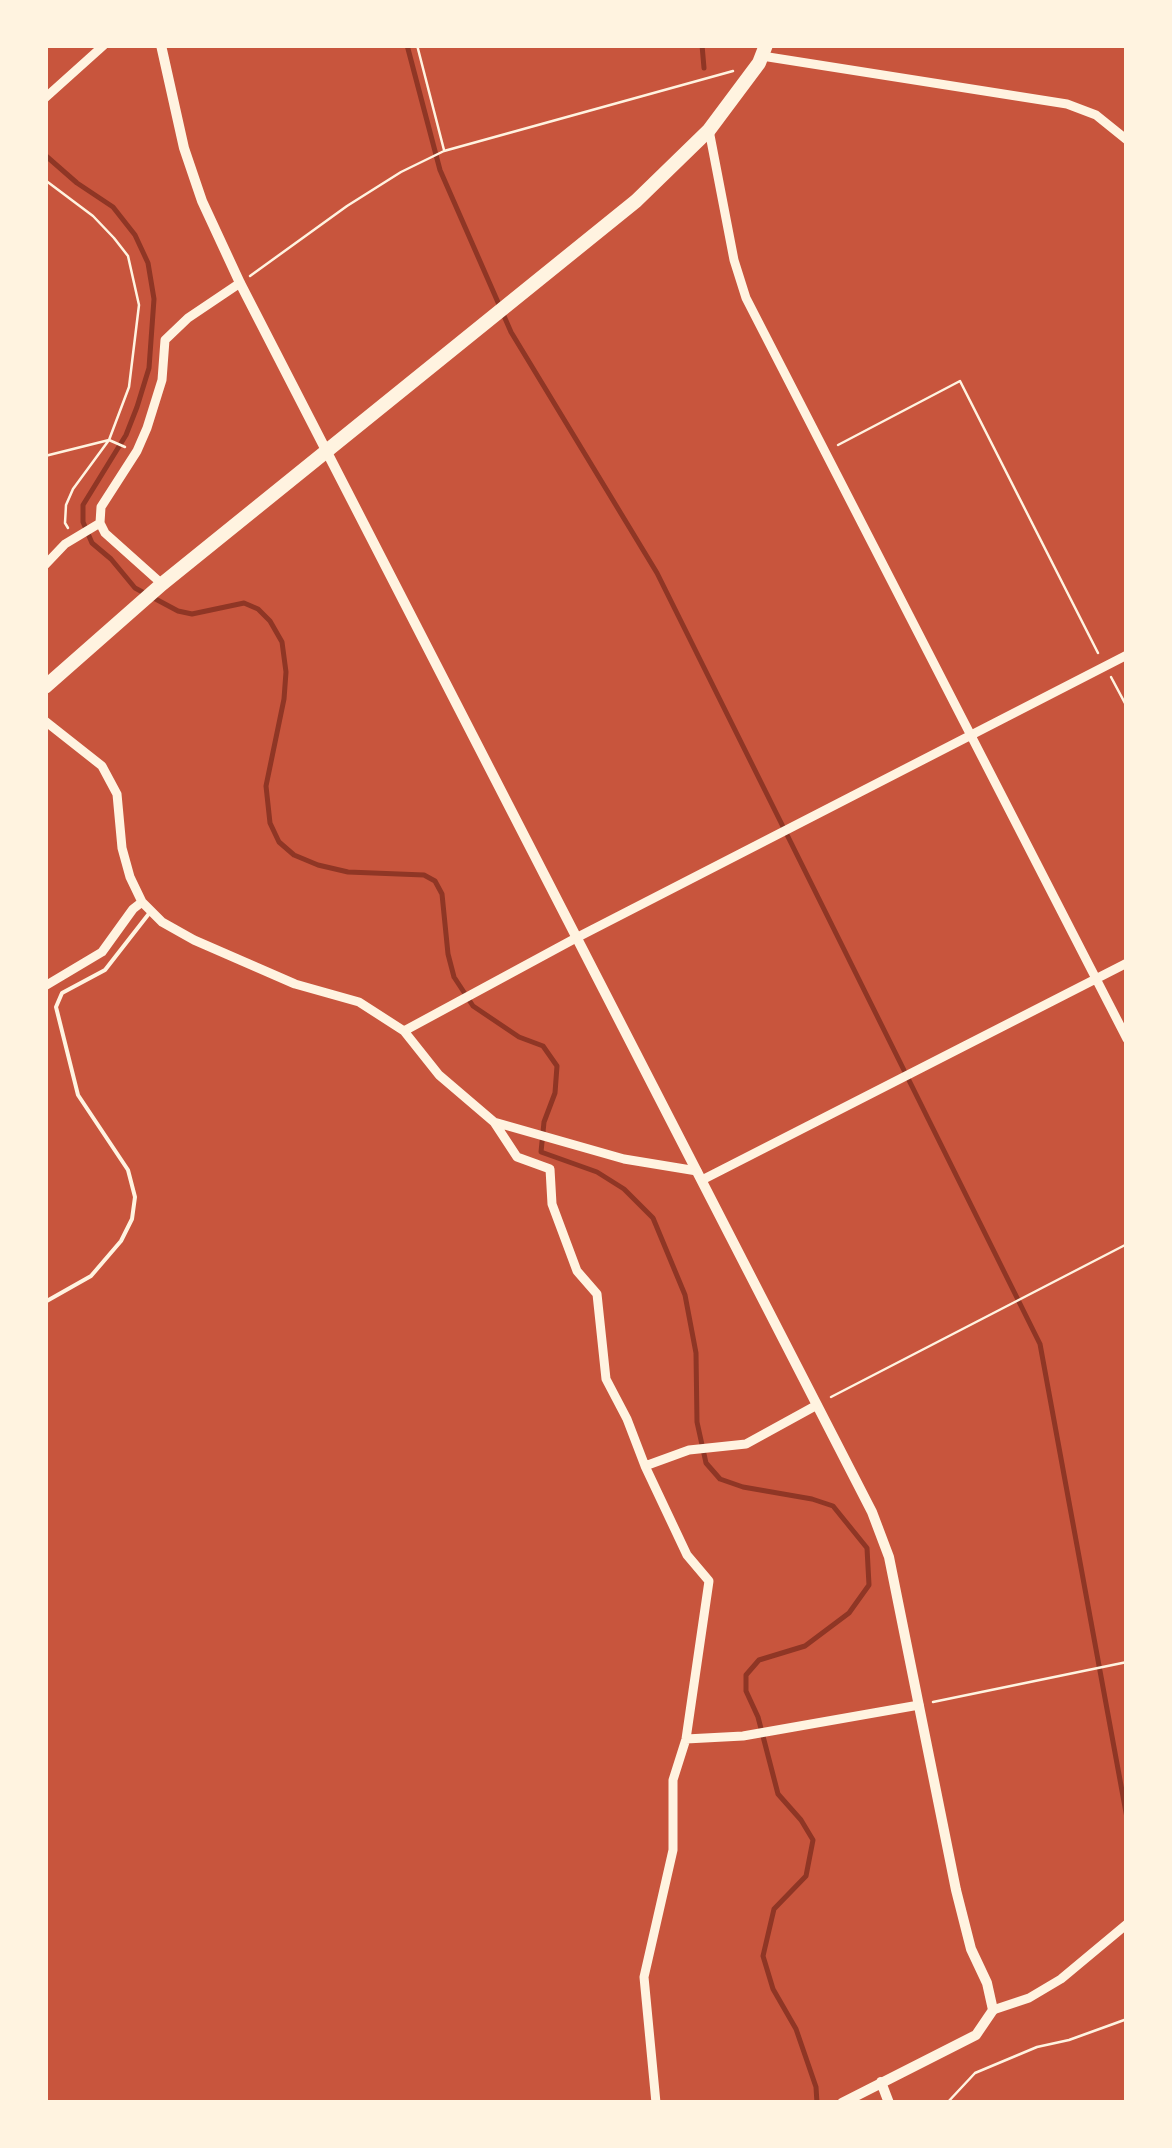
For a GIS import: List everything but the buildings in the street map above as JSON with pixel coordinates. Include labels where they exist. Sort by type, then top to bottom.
[{"type":"main road","points":[[45,687],[162,584],[636,201],[709,130],[762,55]]},
{"type":"street","points":[[45,98],[104,45]]},
{"type":"street","points":[[162,45],[184,148],[202,200],[240,282],[872,1512],[889,1557],[956,1890],[971,1949],[993,2010]]},
{"type":"street","points":[[762,55],[1067,104],[1096,115],[1127,140]]},
{"type":"street","points":[[709,130],[734,260],[746,298],[1127,1040]]},
{"type":"street","points":[[162,584],[105,532],[100,523],[102,507],[137,452],[162,380],[165,340],[188,318],[240,282]]},
{"type":"street","points":[[45,565],[74,538],[100,523]]},
{"type":"street","points":[[404,1031],[576,938],[1127,655]]},
{"type":"street","points":[[45,721],[102,766],[117,794],[122,848],[130,878],[142,902],[162,922],[295,984],[359,1002],[404,1031],[439,1075],[494,1122],[517,1156],[550,1168],[552,1204],[558,1221],[577,1271],[597,1294],[606,1380],[628,1419],[645,1466],[687,1554],[709,1581],[686,1739],[673,1780],[673,1850],[644,1977],[656,2103]]},
{"type":"street","points":[[45,986],[102,952],[133,908],[142,902]]},
{"type":"street","points":[[494,1122],[700,1176],[1127,962]]},
{"type":"street","points":[[645,1466],[689,1450],[746,1444],[816,1404]]},
{"type":"street","points":[[686,1739],[744,1736],[918,1705]]},
{"type":"street","points":[[842,2103],[976,2034],[993,2010],[1029,1998],[1061,1979],[1127,1924]]},
{"type":"street","points":[[881,2082],[889,2103]]},
{"type":"lane","points":[[45,1302],[91,1276],[121,1241],[132,1219],[134,1197],[128,1170],[78,1095],[56,1008],[62,993],[105,970],[151,911]]},
{"type":"path","points":[[417,45],[444,151]]},
{"type":"path","points":[[240,282],[348,206],[401,172],[444,151],[762,55]]},
{"type":"path","points":[[45,180],[93,216],[128,256],[139,305],[129,387],[109,440],[66,504],[65,523],[74,538]]},
{"type":"path","points":[[825,452],[960,382],[1127,707]]},
{"type":"path","points":[[45,456],[109,440],[137,452]]},
{"type":"path","points":[[816,1404],[1127,1244]]},
{"type":"path","points":[[918,1705],[1127,1662]]},
{"type":"path","points":[[947,2103],[975,2072],[1038,2046],[1069,2040],[1127,2019]]},
{"type":"waterway","points":[[407,45],[440,170],[511,332],[657,573],[1040,1344],[1127,1818]]},
{"type":"waterway","points":[[702,45],[704,68]]},
{"type":"waterway","points":[[45,155],[113,207],[135,235],[148,263],[154,299],[149,368],[137,407],[126,435],[83,505],[83,522],[92,543],[135,588],[178,611],[192,614],[244,603],[258,609],[270,621],[282,642],[286,672],[266,786],[270,823],[279,842],[294,855],[318,865],[348,872],[424,875],[435,881],[442,894],[454,977],[473,1006],[519,1037],[543,1046],[557,1066],[541,1152],[597,1172],[624,1189],[653,1218],[685,1295],[696,1353],[697,1422],[706,1463],[720,1479],[743,1487],[833,1506],[867,1548],[869,1585],[849,1613],[805,1646],[759,1660],[746,1675],[746,1691],[758,1717],[778,1794],[813,1840],[806,1876],[774,1909],[763,1956],[773,1989],[796,2029],[816,2087],[817,2103]]}]
